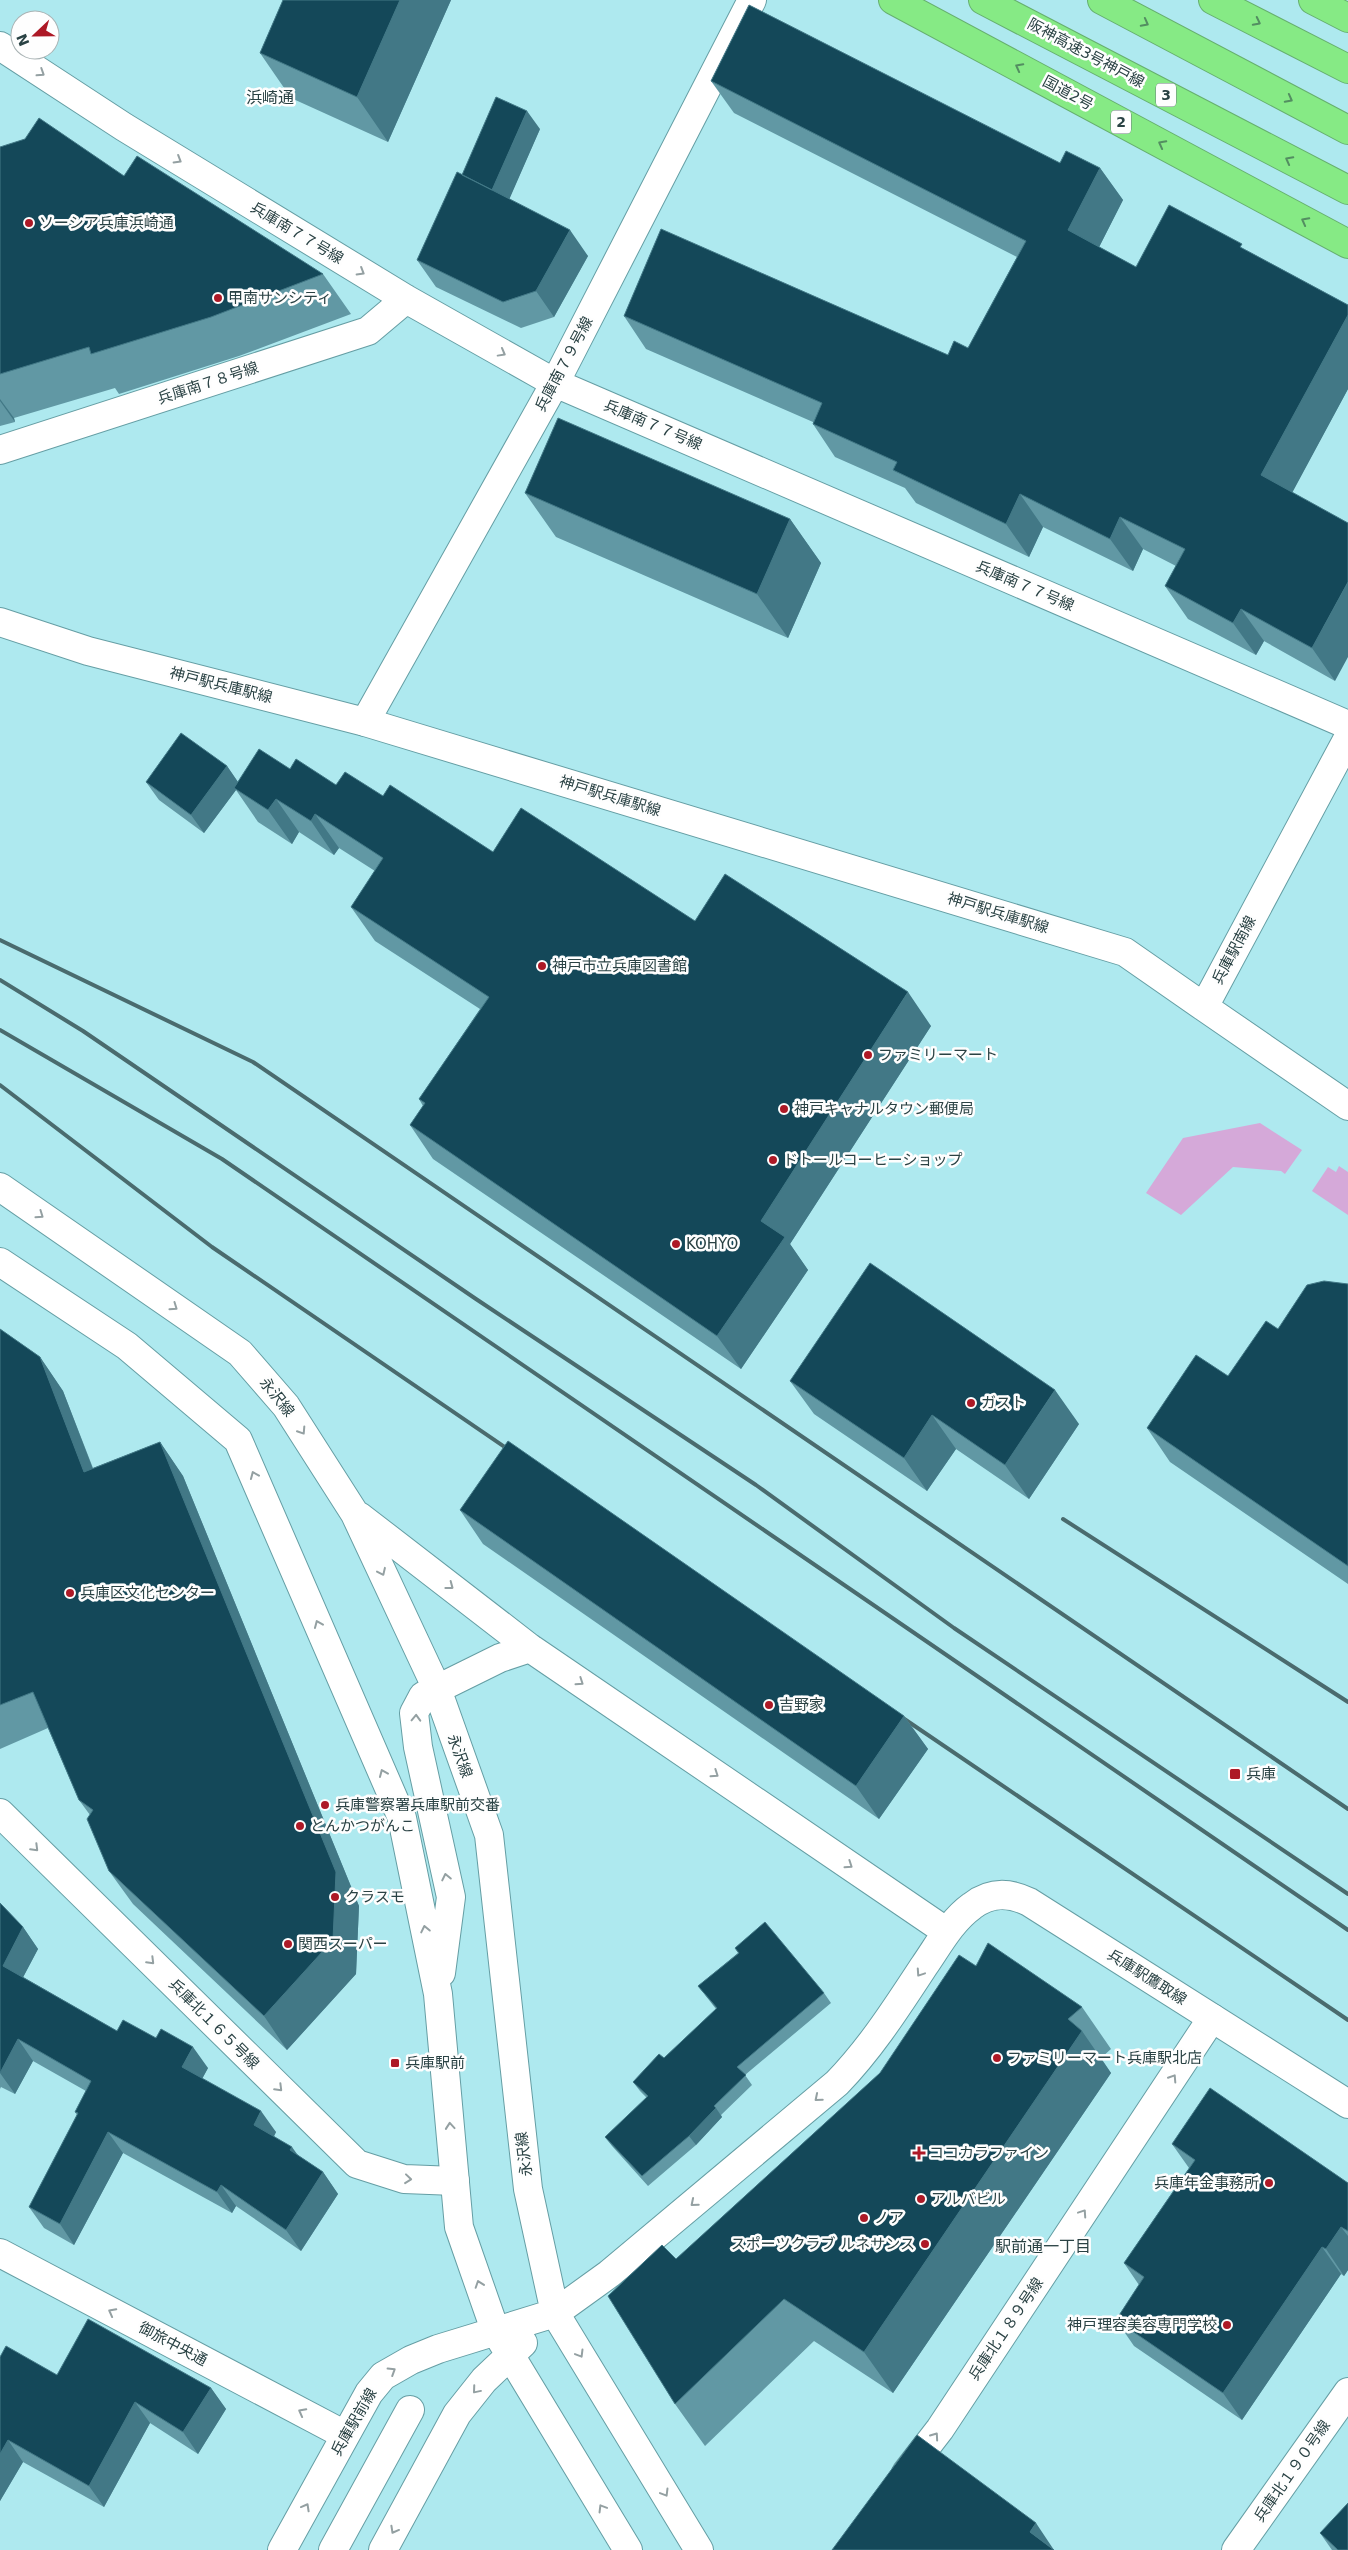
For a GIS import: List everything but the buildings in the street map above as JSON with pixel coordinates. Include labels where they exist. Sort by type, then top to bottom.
[{"type":"highway","name":"国道2号","points":[[894,0],[1348,244]]},
{"type":"highway","name":"阪神高速3号神戸線","points":[[983,0],[1348,190]]},
{"type":"highway","points":[[1102,0],[1348,130]]},
{"type":"highway","points":[[1213,0],[1348,69]]},
{"type":"highway","points":[[1313,0],[1348,18]]},
{"type":"street","name":"兵庫南７９号線","points":[[365,722],[556,383],[752,0]]},
{"type":"street","name":"兵庫南７７号線","points":[[0,46],[124,127],[406,299],[556,383],[1348,725]]},
{"type":"street","name":"兵庫南７８号線","points":[[0,450],[368,331],[406,299]]},
{"type":"street","name":"神戸駅兵庫駅線","points":[[0,622],[88,651],[365,722],[1125,952],[1204,1007]]},
{"type":"street","name":"兵庫駅南線","points":[[1204,1007],[1348,738]]},
{"type":"street","points":[[1204,1007],[1348,1106]]},
{"type":"street","name":"永沢線","points":[[0,1187],[240,1352],[286,1406],[355,1514],[436,1689],[489,1836],[528,2189],[555,2313],[699,2550]]},
{"type":"street","points":[[0,1262],[127,1346],[238,1440],[402,1818],[438,1994],[459,2227],[495,2330],[628,2550]]},
{"type":"street","points":[[355,1514],[530,1648],[947,1932]]},
{"type":"street","points":[[438,1994],[451,1897],[418,1747],[414,1713],[423,1696],[500,1658],[530,1648]]},
{"type":"street","name":"兵庫北１６５号線","points":[[0,1813],[357,2164],[404,2179],[455,2181]]},
{"type":"street","name":"兵庫駅鷹取線","points":[[555,2313],[609,2274],[837,2083],[867,2049],[947,1932],[964,1912],[994,1895],[1018,1896],[1348,2104]]},
{"type":"street","name":"兵庫北１８９号線","points":[[888,2493],[940,2429],[1212,2018]]},
{"type":"street","name":"御旅中央通","points":[[0,2254],[346,2435]]},
{"type":"street","points":[[383,2550],[458,2414],[484,2380],[555,2313]]},
{"type":"street","name":"兵庫駅前線","points":[[282,2550],[369,2392],[383,2376],[411,2360],[495,2330],[555,2313]]},
{"type":"street","name":"兵庫北１９０号線","points":[[1236,2550],[1348,2392]]},
{"type":"street","points":[[333,2550],[410,2410]]},
{"type":"shaded area","points":[[1260,1123],[1302,1150],[1285,1174],[1281,1171],[1233,1167],[1181,1215],[1146,1193],[1183,1138]]},
{"type":"shaded area","points":[[1339,1166],[1348,1172],[1348,1215],[1312,1191],[1328,1167],[1336,1172]]},
{"type":"railway","points":[[0,940],[253,1062],[1348,1809]]},
{"type":"railway","points":[[0,980],[83,1031],[476,1299],[756,1485],[954,1628],[1348,1894]]},
{"type":"railway","points":[[0,1030],[222,1159],[1348,1930]]},
{"type":"railway","points":[[0,1085],[212,1247],[515,1454]]},
{"type":"railway","points":[[1063,1519],[1348,1702]]},
{"type":"railway","points":[[897,1714],[1348,2020]]},
{"type":"place","name":"ソーシア兵庫浜崎通","points":[[29,223]]},
{"type":"place","name":"甲南サンシティ","points":[[218,298]]},
{"type":"place","name":"神戸市立兵庫図書館","points":[[542,966]]},
{"type":"place","name":"ファミリーマート","points":[[868,1055]]},
{"type":"place","name":"神戸キャナルタウン郵便局","points":[[784,1109]]},
{"type":"place","name":"ドトールコーヒーショップ","points":[[773,1160]]},
{"type":"place","name":"KOHYO","points":[[676,1244]]},
{"type":"place","name":"ガスト","points":[[971,1403]]},
{"type":"place","name":"兵庫区文化センター","points":[[70,1593]]},
{"type":"place","name":"吉野家","points":[[769,1705]]},
{"type":"place","name":"兵庫","points":[[1235,1774]]},
{"type":"place","name":"兵庫警察署兵庫駅前交番","points":[[325,1805]]},
{"type":"place","name":"とんかつがんこ","points":[[300,1826]]},
{"type":"place","name":"クラスモ","points":[[335,1897]]},
{"type":"place","name":"関西スーパー","points":[[288,1944]]},
{"type":"place","name":"ファミリーマート兵庫駅北店","points":[[997,2058]]},
{"type":"place","name":"兵庫駅前","points":[[395,2063]]},
{"type":"place","name":"ココカラファイン","points":[[919,2153]]},
{"type":"place","name":"兵庫年金事務所","points":[[1269,2183]]},
{"type":"place","name":"アルバビル","points":[[921,2199]]},
{"type":"place","name":"ノア","points":[[864,2218]]},
{"type":"place","name":"スポーツクラブ ルネサンス","points":[[925,2244]]},
{"type":"place","name":"神戸理容美容専門学校","points":[[1227,2325]]},
{"type":"district","name":"浜崎通","points":[[270,97]]},
{"type":"district","name":"駅前通一丁目","points":[[1043,2246]]}]
